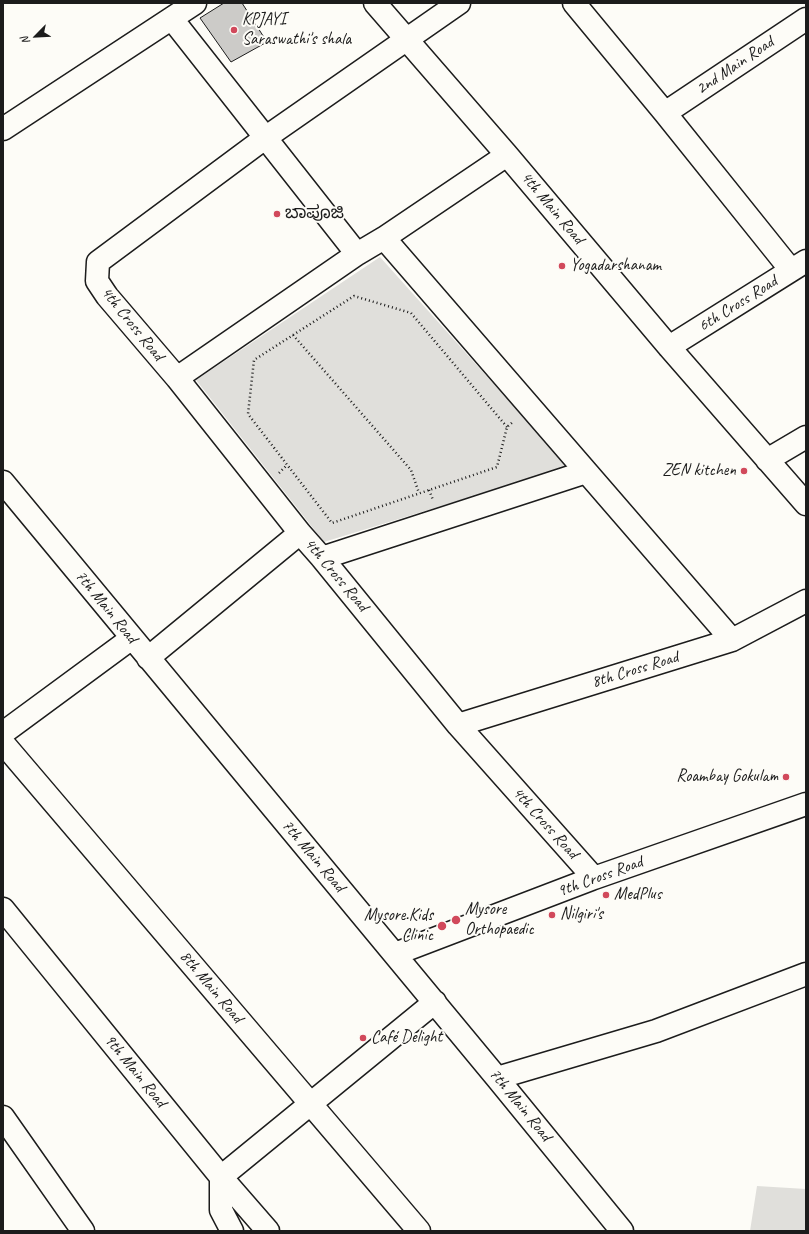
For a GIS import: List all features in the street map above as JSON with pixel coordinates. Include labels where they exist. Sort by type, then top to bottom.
[{"type":"street","points":[[3,129],[195,3]]},
{"type":"street","name":"4th Main Road","points":[[376,3],[406,40],[507,154],[669,347],[806,504]]},
{"type":"street","points":[[265,138],[458,3]]},
{"type":"street","points":[[574,3],[665,113],[799,266]]},
{"type":"street","points":[[172,19],[357,254]]},
{"type":"street","name":"2nd Main Road","points":[[665,113],[806,19]]},
{"type":"street","name":"4th Cross Road","points":[[265,138],[98,262],[97,280],[108,296],[177,378],[300,533],[458,725],[594,878]]},
{"type":"street","points":[[177,378],[357,254],[384,238],[507,154]]},
{"type":"street","points":[[384,238],[732,640]]},
{"type":"street","name":"6th Cross Road","points":[[669,347],[799,266]]},
{"type":"street","points":[[767,460],[806,437]]},
{"type":"street","points":[[322,558],[586,472]]},
{"type":"street","name":"7th Main Road","points":[[3,482],[435,1002],[622,1231]]},
{"type":"street","points":[[148,658],[300,533]]},
{"type":"street","name":"8th Cross Road","points":[[458,725],[732,640],[806,601]]},
{"type":"street","points":[[3,733],[132,638]]},
{"type":"street","name":"8th Main Road","points":[[3,743],[419,1231]]},
{"type":"street","name":"9th Cross Road","points":[[395,954],[594,878],[806,804]]},
{"type":"street","name":"9th Main Road","points":[[3,909],[221,1177],[268,1231]]},
{"type":"street","points":[[497,1078],[656,1031],[806,974]]},
{"type":"street","points":[[232,1231],[221,1210],[221,1177],[435,1002]]},
{"type":"street","points":[[3,1117],[83,1231]]},
{"type":"path","points":[[507,426],[411,313],[354,296],[254,360],[248,414],[332,523],[497,467],[507,426],[530,407]]},
{"type":"path","points":[[293,335],[411,470],[419,493]]},
{"type":"shaded area","points":[[380,257],[568,467],[324,542],[196,380]]},
{"type":"shaded area","points":[[757,1186],[806,1189],[806,1231],[750,1231]]},
{"type":"building","name":"KPJAYI Saraswathi's shala","points":[[224,3],[242,3],[267,42],[231,62],[200,18]]},
{"type":"place","name":"KPJAYI Saraswathi's shala","points":[[234,30]]},
{"type":"place","name":"ಬಾಪೂಜಿ","points":[[277,214]]},
{"type":"place","name":"Yogadarshanam","points":[[562,266]]},
{"type":"place","name":"ZEN kitchen","points":[[744,471]]},
{"type":"place","name":"Roambay Gokulam","points":[[786,777]]},
{"type":"place","name":"MedPlus","points":[[606,895]]},
{"type":"place","name":"Nilgiri's","points":[[552,915]]},
{"type":"place","name":"Mysore Orthopaedic","points":[[456,920]]},
{"type":"place","name":"Mysore.Kids Clinic","points":[[442,926]]},
{"type":"place","name":"Café Delight","points":[[363,1038]]}]
